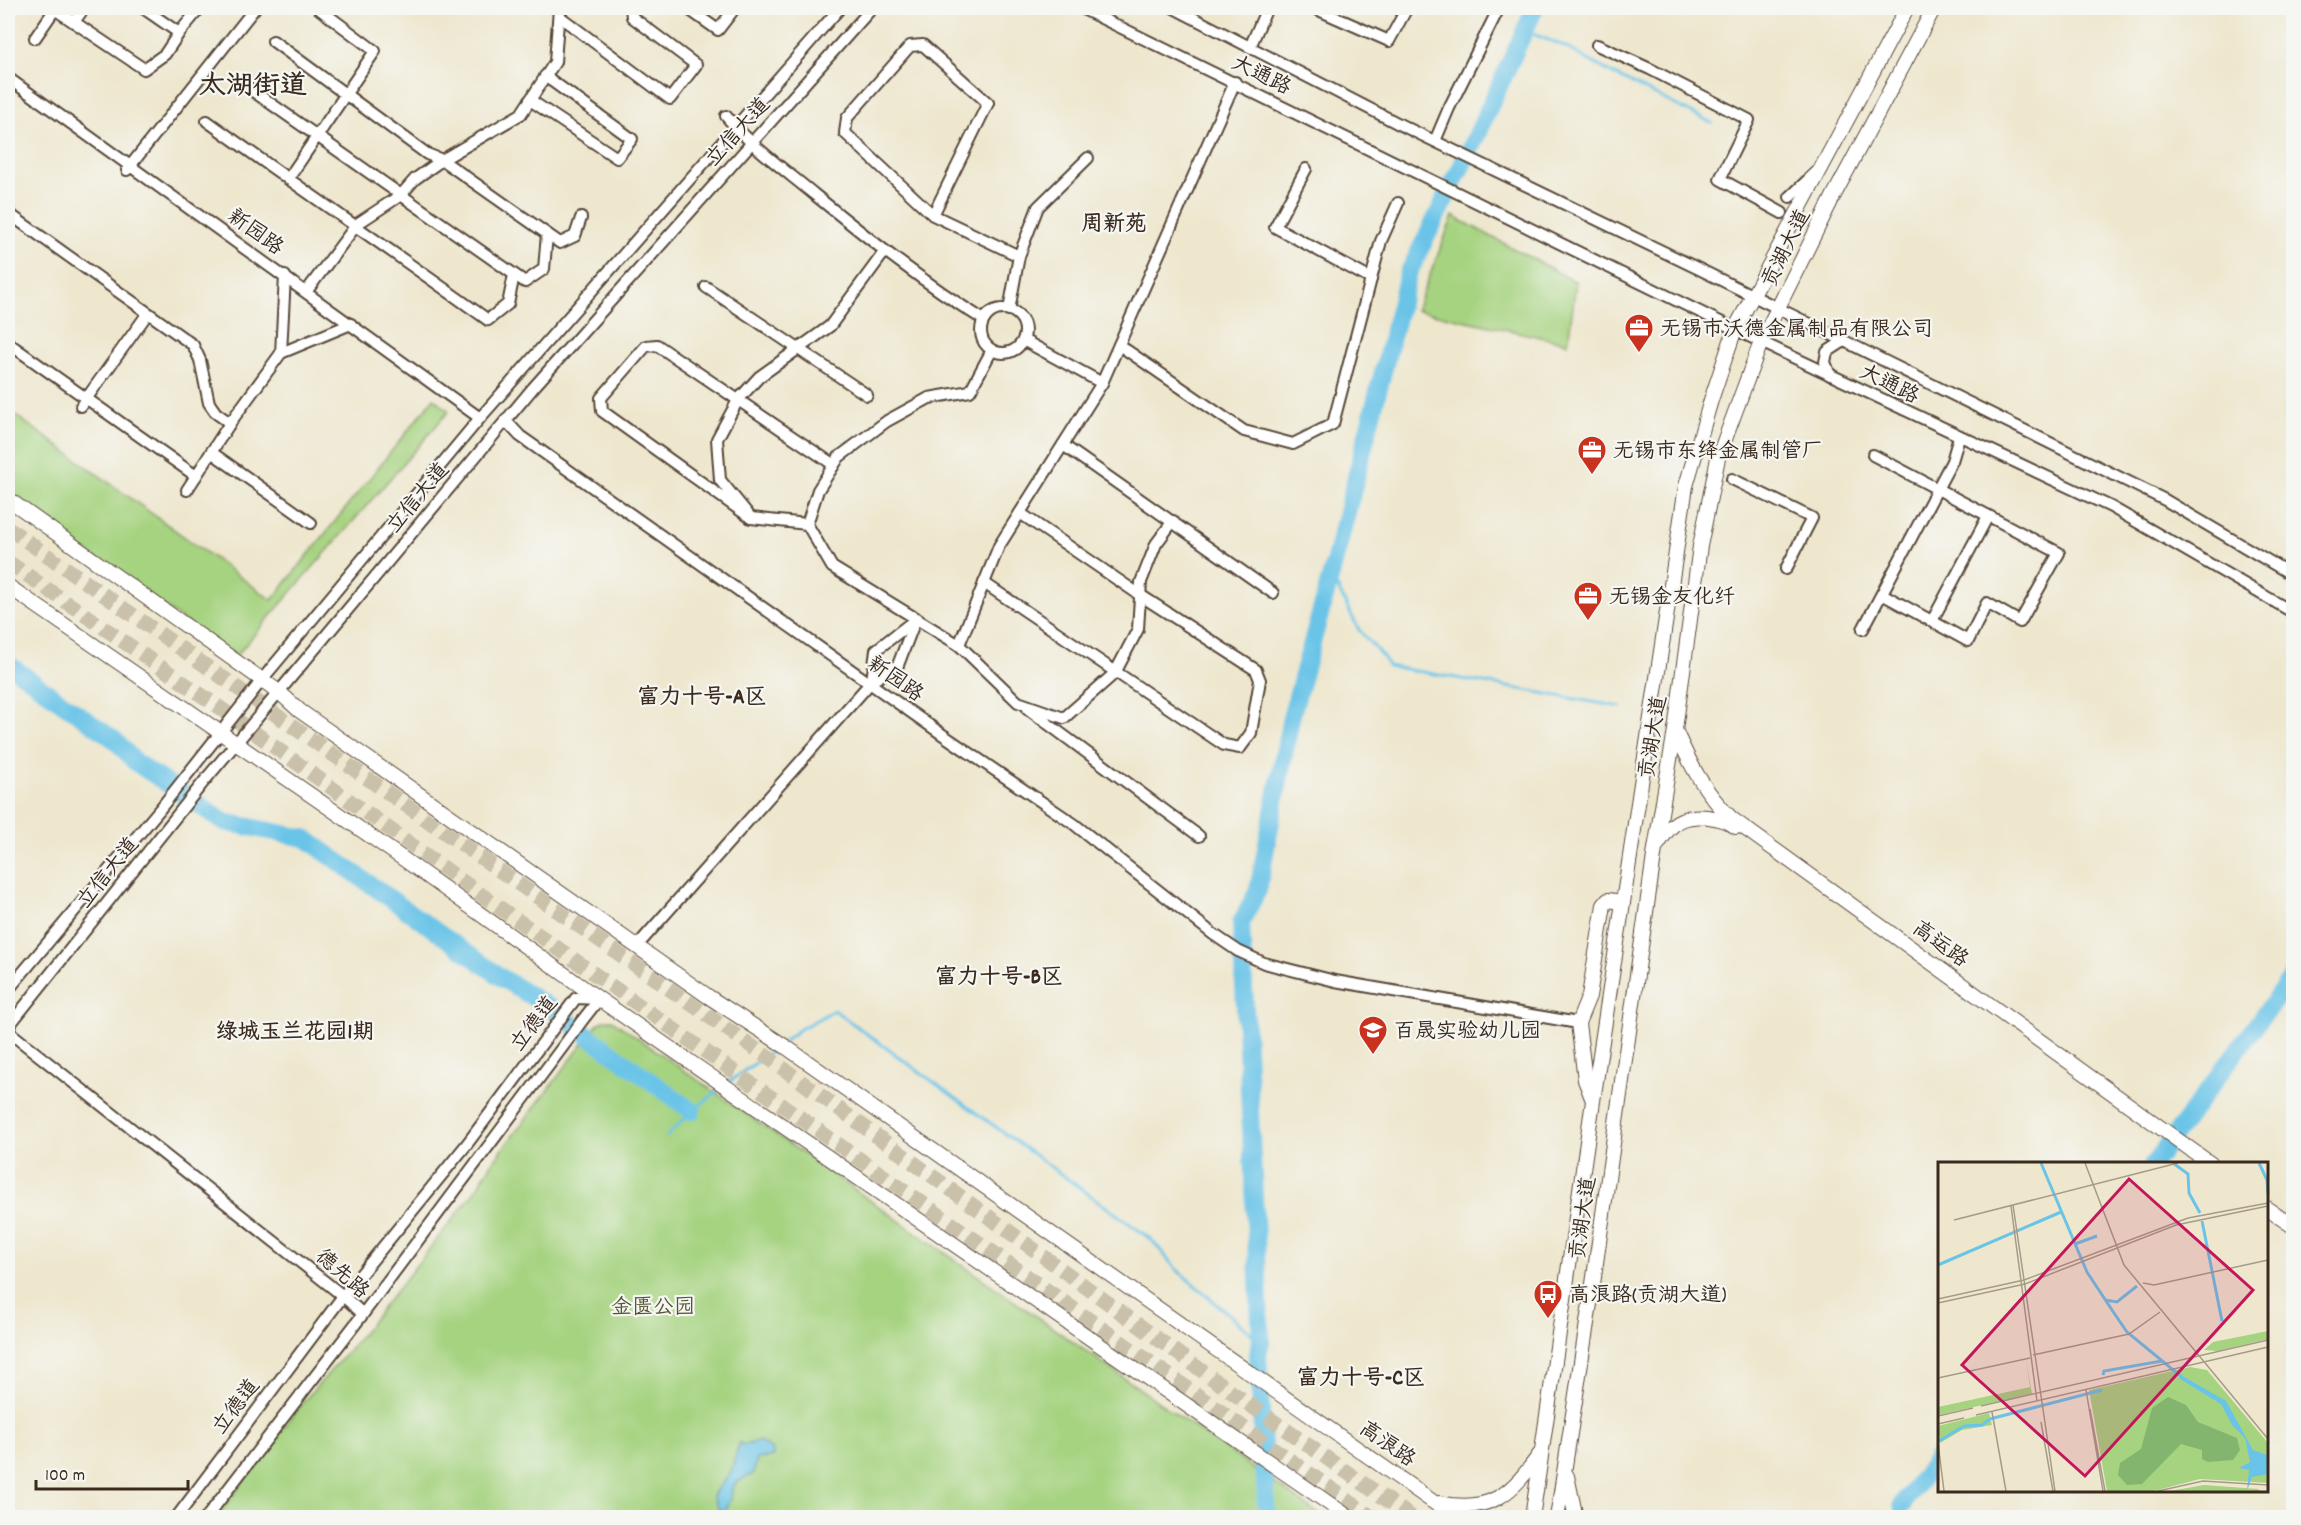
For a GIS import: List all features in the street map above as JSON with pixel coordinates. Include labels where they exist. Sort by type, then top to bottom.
[{"type":"main road","name":"贡湖大道","points":[[1532,1518],[1686,486],[1734,329],[1907,8]]},
{"type":"main road","name":"贡湖大道","points":[[1557,1518],[1655,849],[1675,730],[1700,546],[1718,458],[1761,342],[1834,195],[1934,8]]},
{"type":"main road","name":"高浪路","points":[[8,499],[279,692],[300,711],[560,894],[638,946],[709,998],[781,1043],[1219,1349],[1456,1518]]},
{"type":"main road","points":[[8,586],[402,858],[598,999],[1350,1518]]},
{"type":"main road","name":"高运路","points":[[1675,730],[1700,782],[1713,801],[1732,819],[2208,1162]]},
{"type":"main road","name":"高运路","points":[[1655,849],[1667,830],[1681,820],[1702,816],[1728,822],[2202,1162]]},
{"type":"main road","points":[[1593,1101],[1585,1080],[1578,1022],[1589,996],[1604,905],[1608,900],[1623,902]]},
{"type":"main road","points":[[2268,1206],[2294,1225]]},
{"type":"main road","points":[[1434,1502],[1455,1506],[1475,1506],[1495,1500],[1519,1484],[1543,1450]]},
{"type":"main road","points":[[1565,1468],[1576,1518]]},
{"type":"street","points":[[34,38],[54,8],[144,69],[165,54],[200,8]]},
{"type":"street","points":[[74,22],[84,8]]},
{"type":"street","points":[[143,8],[179,33]]},
{"type":"street","points":[[129,167],[255,8]]},
{"type":"street","points":[[288,179],[375,51],[318,8]]},
{"type":"street","points":[[559,12],[670,99],[696,64],[632,17],[632,8]]},
{"type":"street","points":[[687,8],[718,30],[735,8]]},
{"type":"street","name":"立信大道","points":[[8,990],[160,809],[262,681],[479,419],[840,8]]},
{"type":"street","name":"立信大道","points":[[8,1027],[206,779],[508,419],[873,8]]},
{"type":"street","name":"大通路","points":[[1081,8],[1734,329],[2110,507],[2294,613]]},
{"type":"street","name":"大通路","points":[[1174,8],[1439,143],[2165,500],[2294,576]]},
{"type":"street","points":[[1250,46],[1267,8]]},
{"type":"street","points":[[1314,8],[1389,41],[1407,8]]},
{"type":"street","points":[[1439,143],[1449,108],[1499,8]]},
{"type":"street","points":[[306,291],[357,225],[401,195],[415,179],[442,160],[521,114],[555,62],[559,12]]},
{"type":"street","points":[[273,41],[427,154],[442,160],[560,243],[575,236],[581,218]]},
{"type":"street","points":[[933,215],[988,103],[923,45],[910,46],[847,118],[845,133],[933,215],[1019,256]]},
{"type":"street","points":[[1598,45],[1749,120],[1720,179],[1782,213]]},
{"type":"street","points":[[530,100],[617,158],[632,139],[545,76]]},
{"type":"street","name":"新园路","points":[[8,78],[479,419]]},
{"type":"street","points":[[240,82],[525,282],[544,269],[547,234]]},
{"type":"street","points":[[960,645],[999,546],[1102,383],[1235,82]]},
{"type":"street","name":"新园路","points":[[8,84],[129,167]]},
{"type":"street","points":[[726,116],[753,142],[885,251],[944,295],[984,320]]},
{"type":"street","points":[[207,121],[357,225],[488,320],[508,304],[514,275]]},
{"type":"street","points":[[1009,310],[1019,256],[1038,207],[1088,158]]},
{"type":"street","points":[[1790,197],[1821,167]]},
{"type":"street","points":[[1306,169],[1275,227],[1371,279]]},
{"type":"street","points":[[1119,345],[1244,431],[1293,444],[1333,424],[1381,241],[1398,203]]},
{"type":"street","points":[[8,213],[193,345],[200,360],[209,403],[216,413],[230,423]]},
{"type":"street","points":[[751,518],[720,480],[717,440],[738,400],[759,377],[830,326],[885,251]]},
{"type":"street","points":[[281,353],[285,278]]},
{"type":"street","name":"新园路","points":[[285,278],[350,325]]},
{"type":"street","points":[[706,287],[867,395]]},
{"type":"street","points":[[995,310],[1009,310],[1021,319],[1024,326],[1023,340],[1012,351],[992,350],[983,340],[981,333],[984,320],[995,310]]},
{"type":"street","points":[[84,402],[148,313]]},
{"type":"street","points":[[187,490],[230,423],[281,353],[350,325]]},
{"type":"street","points":[[1023,340],[1102,383]]},
{"type":"street","points":[[1830,375],[1825,362],[1827,352],[1844,341]]},
{"type":"street","points":[[8,343],[84,402],[196,476]]},
{"type":"street","points":[[807,524],[751,518],[602,411],[601,398],[646,345],[657,345],[834,465]]},
{"type":"street","points":[[992,350],[970,391],[929,398],[886,421],[839,457],[818,490],[807,524],[831,567],[960,645],[1018,702],[1199,836]]},
{"type":"street","name":"新园路","points":[[508,419],[520,436],[871,682],[1076,821],[1215,933],[1265,961],[1331,976],[1578,1022]]},
{"type":"street","points":[[1863,629],[1952,461],[1959,437]]},
{"type":"street","points":[[1063,446],[1273,593]]},
{"type":"street","points":[[211,452],[311,523]]},
{"type":"street","points":[[1873,455],[2059,553],[2020,622],[1987,603],[1968,641],[1882,594]]},
{"type":"street","points":[[1732,479],[1812,518],[1786,569]]},
{"type":"street","points":[[984,583],[1224,745],[1240,748],[1251,733],[1260,680],[1256,670],[1140,595],[1020,513]]},
{"type":"street","points":[[1932,621],[1988,516]]},
{"type":"street","points":[[1018,702],[1064,718],[1115,673],[1138,629],[1141,582],[1156,544],[1173,521]]},
{"type":"street","points":[[871,682],[876,650],[916,618]]},
{"type":"street","points":[[638,946],[871,682],[898,665],[916,618]]},
{"type":"street","name":"立德道","points":[[176,1518],[342,1298],[467,1143],[576,998],[598,999]]},
{"type":"street","name":"立德道","points":[[206,1518],[363,1314],[598,999]]},
{"type":"street","name":"德先路","points":[[8,1031],[342,1298]]},
{"type":"street","name":"德先路","points":[[8,1038],[363,1314]]},
{"type":"green space","points":[[1453,216],[1576,282],[1568,343],[1416,310]]},
{"type":"green space","points":[[434,398],[449,411],[235,657],[8,495],[8,410],[272,600]]},
{"type":"green space","name":"金匮公园","points":[[605,1020],[612,1020],[1323,1517],[216,1518],[303,1402],[350,1349],[476,1190],[492,1163],[598,1024]]},
{"type":"water","points":[[759,1441],[773,1451],[773,1457],[757,1459],[753,1474],[737,1482],[732,1489],[727,1509],[719,1510],[713,1496],[731,1471],[739,1443],[745,1445]]},
{"type":"waterway","points":[[1267,1518],[1258,1354],[1261,1342],[1241,923],[1258,890],[1291,718],[1331,575],[1408,274],[1474,141],[1535,8]]},
{"type":"waterway","points":[[1525,31],[1564,46],[1613,74],[1712,123]]},
{"type":"waterway","points":[[1331,575],[1359,630],[1384,658],[1388,666],[1621,707]]},
{"type":"waterway","points":[[8,664],[115,740],[135,762],[224,822],[305,838],[502,978],[550,1008],[692,1111]]},
{"type":"waterway","points":[[2154,1162],[2294,974]]},
{"type":"waterway","points":[[784,1041],[834,1010],[1152,1240],[1176,1269],[1261,1342]]},
{"type":"waterway","points":[[729,1082],[777,1047]]},
{"type":"waterway","points":[[667,1136],[692,1111],[722,1088]]},
{"type":"waterway","points":[[1902,1505],[1938,1457]]},
{"type":"tunnel","points":[[8,528],[770,1059],[1230,1391],[1413,1518]]},
{"type":"tunnel","points":[[8,562],[213,703],[490,901],[1373,1518]]},
{"type":"place","name":"无锡市沃德金属制品有限公司","points":[[1639,354]]},
{"type":"place","name":"无锡市东绛金属制管厂","points":[[1592,476]]},
{"type":"place","name":"无锡金友化纤","points":[[1588,622]]},
{"type":"place","name":"百晟实验幼儿园","points":[[1373,1056]]},
{"type":"place","name":"高浪路(贡湖大道)","points":[[1548,1320]]},
{"type":"district","name":"太湖街道","points":[[253,84]]},
{"type":"district","name":"周新苑","points":[[1114,222]]},
{"type":"district","name":"富力十号-A区","points":[[702,695]]},
{"type":"district","name":"富力十号-B区","points":[[999,975]]},
{"type":"district","name":"绿城玉兰花园1期","points":[[295,1030]]},
{"type":"district","name":"富力十号-C区","points":[[1361,1376]]}]
